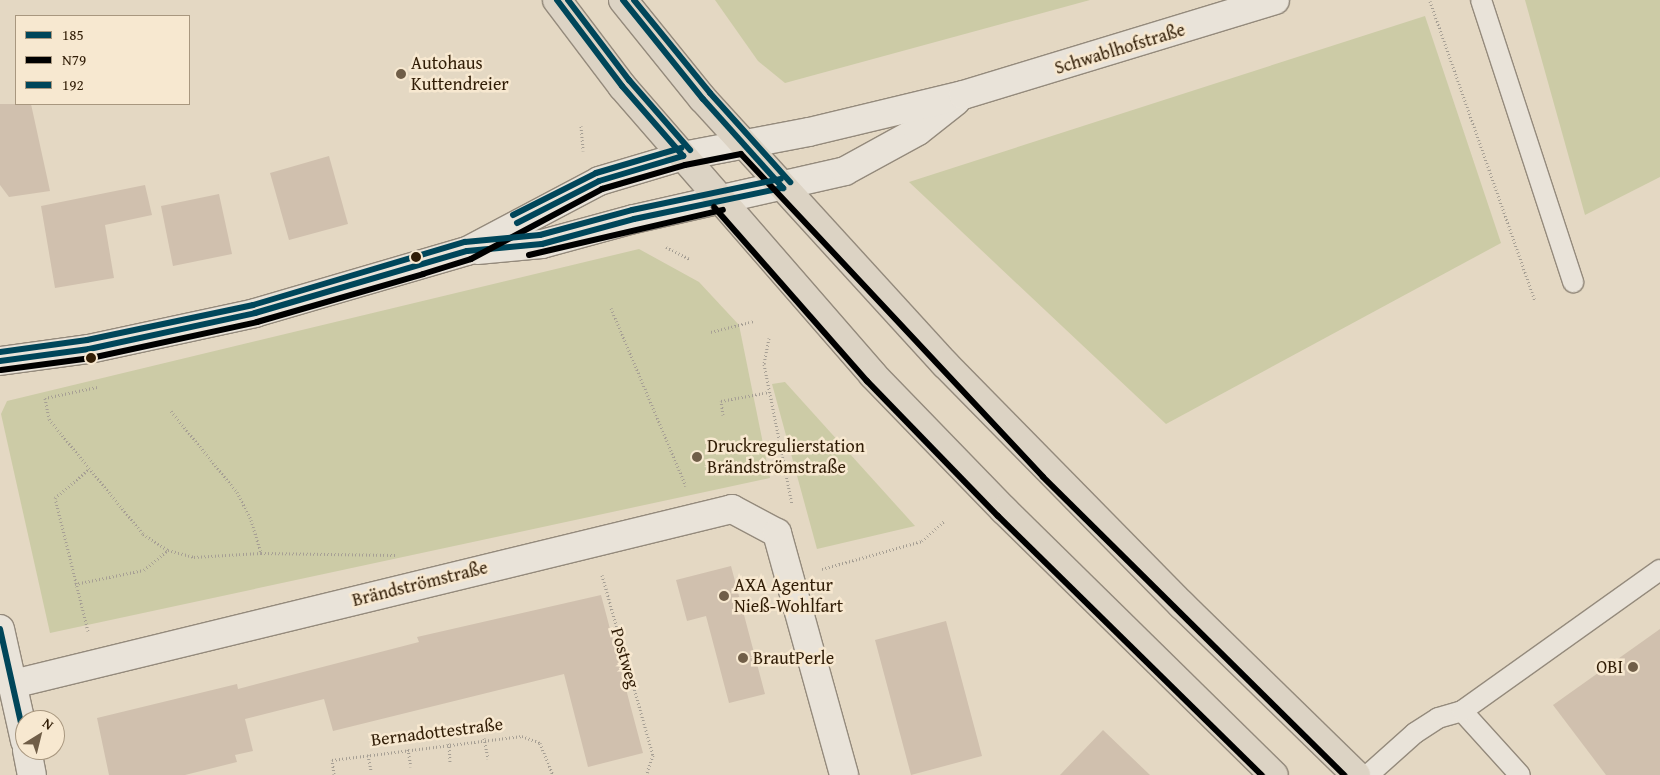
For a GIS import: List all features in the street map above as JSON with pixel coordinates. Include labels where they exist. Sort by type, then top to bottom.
[{"type":"main road","points":[[557,0],[622,86],[873,375],[1018,524],[1274,775]]},
{"type":"main road","points":[[623,0],[744,145],[1049,471],[1356,775]]},
{"type":"street","name":"Schwablhofstraße","points":[[467,251],[600,181],[683,156],[744,145],[964,95],[1275,0]]},
{"type":"street","name":"Schwablhofstraße","points":[[467,251],[542,244],[634,218],[783,188],[845,171],[918,131],[964,95]]},
{"type":"street","points":[[0,361],[89,349],[255,313],[467,251]]},
{"type":"street","name":"Brändströmstraße","points":[[13,684],[592,541],[732,509],[778,532],[791,577]]},
{"type":"street","points":[[791,577],[844,775]]},
{"type":"street","points":[[0,629],[18,710]]},
{"type":"street","points":[[29,760],[32,775]]},
{"type":"lane","points":[[1481,0],[1573,282]]},
{"type":"lane","points":[[1368,775],[1415,733],[1438,718],[1462,711],[1660,570]]},
{"type":"lane","points":[[1462,711],[1520,775]]},
{"type":"path","points":[[1430,1],[1534,301]]},
{"type":"path","points":[[611,308],[698,517]]},
{"type":"path","points":[[711,332],[754,320]]},
{"type":"path","points":[[769,338],[764,364],[793,512]]},
{"type":"path","points":[[97,387],[45,398],[49,419],[143,534],[168,550],[194,557],[260,553],[399,555]]},
{"type":"path","points":[[723,415],[721,401],[769,392]]},
{"type":"path","points":[[170,411],[237,492],[251,520],[260,553]]},
{"type":"path","points":[[89,468],[55,498],[75,584],[97,663]]},
{"type":"path","points":[[791,577],[922,541],[944,521]]},
{"type":"path","name":"Postweg","points":[[592,541],[653,755],[646,775]]},
{"type":"path","points":[[75,584],[144,570],[168,550]]},
{"type":"path","name":"Bernadottestraße","points":[[334,774],[332,760],[484,738],[522,736],[540,743],[552,775]]},
{"type":"path","points":[[484,738],[488,759]]},
{"type":"path","points":[[449,743],[450,762]]},
{"type":"path","points":[[408,749],[412,767]]},
{"type":"path","points":[[368,754],[371,771]]},
{"type":"green space","points":[[715,0],[1090,0],[785,83],[758,61]]},
{"type":"green space","points":[[1525,0],[1660,0],[1660,177],[1585,215]]},
{"type":"green space","points":[[1425,16],[1501,243],[1166,424],[909,182]]},
{"type":"green space","points":[[639,249],[699,282],[739,325],[770,478],[50,633],[1,414],[7,401]]},
{"type":"green space","points":[[785,382],[915,526],[817,549],[772,384]]},
{"type":"building","points":[[0,104],[31,105],[50,191],[9,197],[0,185]]},
{"type":"building","points":[[329,156],[348,224],[289,240],[270,173]]},
{"type":"building","points":[[145,185],[152,215],[105,225],[114,278],[55,288],[41,206]]},
{"type":"building","points":[[219,194],[232,254],[173,266],[161,206]]},
{"type":"building","points":[[731,566],[765,694],[729,703],[706,616],[687,621],[676,580]]},
{"type":"building","points":[[601,595],[643,753],[588,767],[564,674],[333,731],[324,699],[245,719],[253,751],[235,755],[237,762],[185,775],[109,775],[97,718],[237,684],[238,689],[419,642],[417,637]]},
{"type":"building","points":[[946,621],[982,756],[911,775],[875,640]]},
{"type":"building","name":"OBI","points":[[1660,629],[1660,775],[1606,775],[1553,705]]},
{"type":"building","points":[[1103,730],[1150,775],[1060,775]]},
{"type":"transit line","name":"185","points":[[557,0],[622,86],[683,156]]},
{"type":"transit line","name":"192","points":[[568,0],[629,80],[690,150]]},
{"type":"transit line","name":"185","points":[[623,0],[703,99],[783,188]]},
{"type":"transit line","name":"192","points":[[634,0],[710,93],[790,182]]},
{"type":"transit line","name":"192","points":[[513,215],[596,173],[681,148]]},
{"type":"transit line","name":"N79","points":[[1,370],[91,358],[257,322],[423,274],[471,259],[602,189],[685,165],[741,154],[1043,477],[1344,775]]},
{"type":"transit line","name":"185","points":[[517,223],[599,181],[683,156]]},
{"type":"transit line","name":"192","points":[[0,352],[87,340],[253,305],[465,242],[540,235],[632,210],[781,179]]},
{"type":"transit line","name":"185","points":[[0,361],[89,349],[255,313],[467,251],[542,244],[634,219],[783,188]]},
{"type":"transit line","name":"N79","points":[[714,207],[867,381],[998,516],[1262,775]]},
{"type":"transit line","name":"N79","points":[[529,255],[723,210]]},
{"type":"transit line","name":"185","points":[[0,629],[18,710]]},
{"type":"place","name":"Autohaus Kuttendreier","points":[[401,74]]},
{"type":"place","name":"Druckregulierstation Brändströmstraße","points":[[697,457]]},
{"type":"place","name":"AXA Agentur Nieß-Wohlfart","points":[[724,596]]},
{"type":"place","name":"BrautPerle","points":[[743,658]]},
{"type":"place","name":"OBI","points":[[1633,667]]}]
